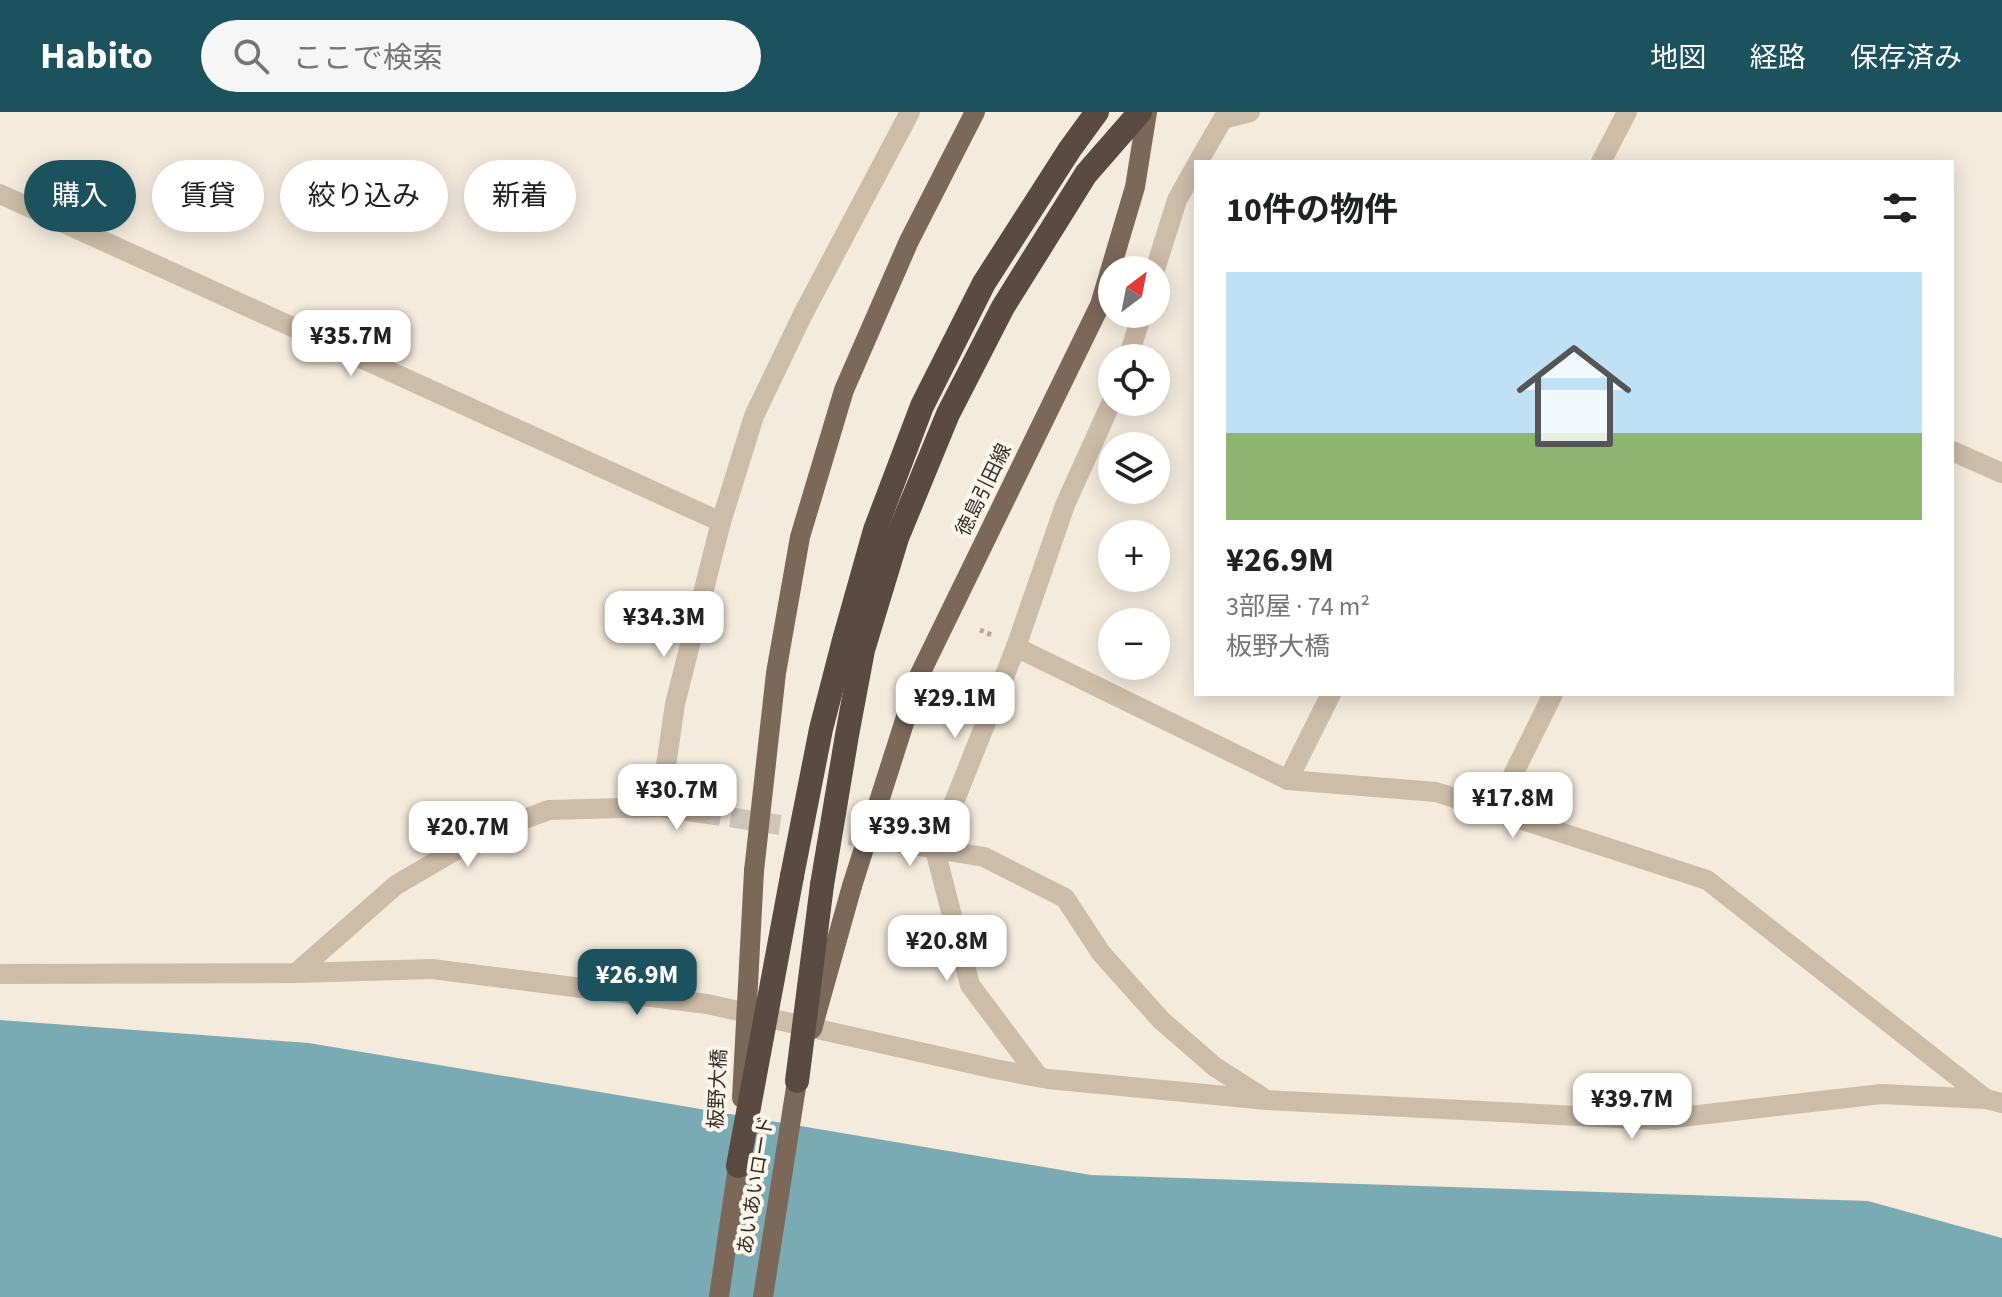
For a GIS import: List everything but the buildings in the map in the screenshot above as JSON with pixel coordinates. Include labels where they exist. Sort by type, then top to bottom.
[{"type":"highway","points":[[738,1166],[821,729],[875,530],[922,406],[984,283],[1097,112]]},
{"type":"highway","points":[[797,1081],[822,885],[847,735],[863,650],[897,538],[948,414],[1003,307],[1086,174],[1140,112]]},
{"type":"main road","name":"板野大橋","points":[[738,1166],[754,871],[776,673],[800,537],[844,390],[909,241],[975,112]]},
{"type":"main road","name":"徳島引田線","points":[[797,1081],[852,886],[919,676],[1100,305],[1135,187],[1147,112]]},
{"type":"main road","name":"あいあいロード","points":[[763,1297],[797,1081]]},
{"type":"main road","name":"あいあいロード","points":[[719,1297],[738,1166]]},
{"type":"street","points":[[660,807],[675,704],[721,522],[754,416],[803,314],[910,112]]},
{"type":"street","points":[[1199,160],[1220,115],[1250,112]]},
{"type":"street","points":[[1602,160],[1627,112]]},
{"type":"street","points":[[1159,256],[1177,200],[1194,169]]},
{"type":"street","points":[[0,194],[721,522]]},
{"type":"street","points":[[1039,1077],[970,985],[935,850],[1016,647],[1065,505],[1105,416]]},
{"type":"street","points":[[1954,452],[2002,473]]},
{"type":"street","points":[[1016,647],[1288,780],[1436,792],[1707,880],[1994,1101]]},
{"type":"street","points":[[1288,780],[1330,696]]},
{"type":"street","points":[[1495,811],[1552,696]]},
{"type":"street","points":[[296,973],[396,885],[502,827],[549,810],[660,807],[701,813]]},
{"type":"street","points":[[895,842],[984,857],[1065,898],[1101,953],[1161,1020],[1215,1067],[1267,1100]]},
{"type":"street","points":[[0,974],[296,973],[432,969],[707,1004],[1039,1077],[1267,1100],[1655,1120],[1881,1094],[1994,1101]]},
{"type":"water","points":[[0,1020],[309,1043],[1091,1175],[1868,1201],[2002,1238],[2002,1297],[0,1297]]},
{"type":"tunnel","points":[[701,813],[895,842]]}]
